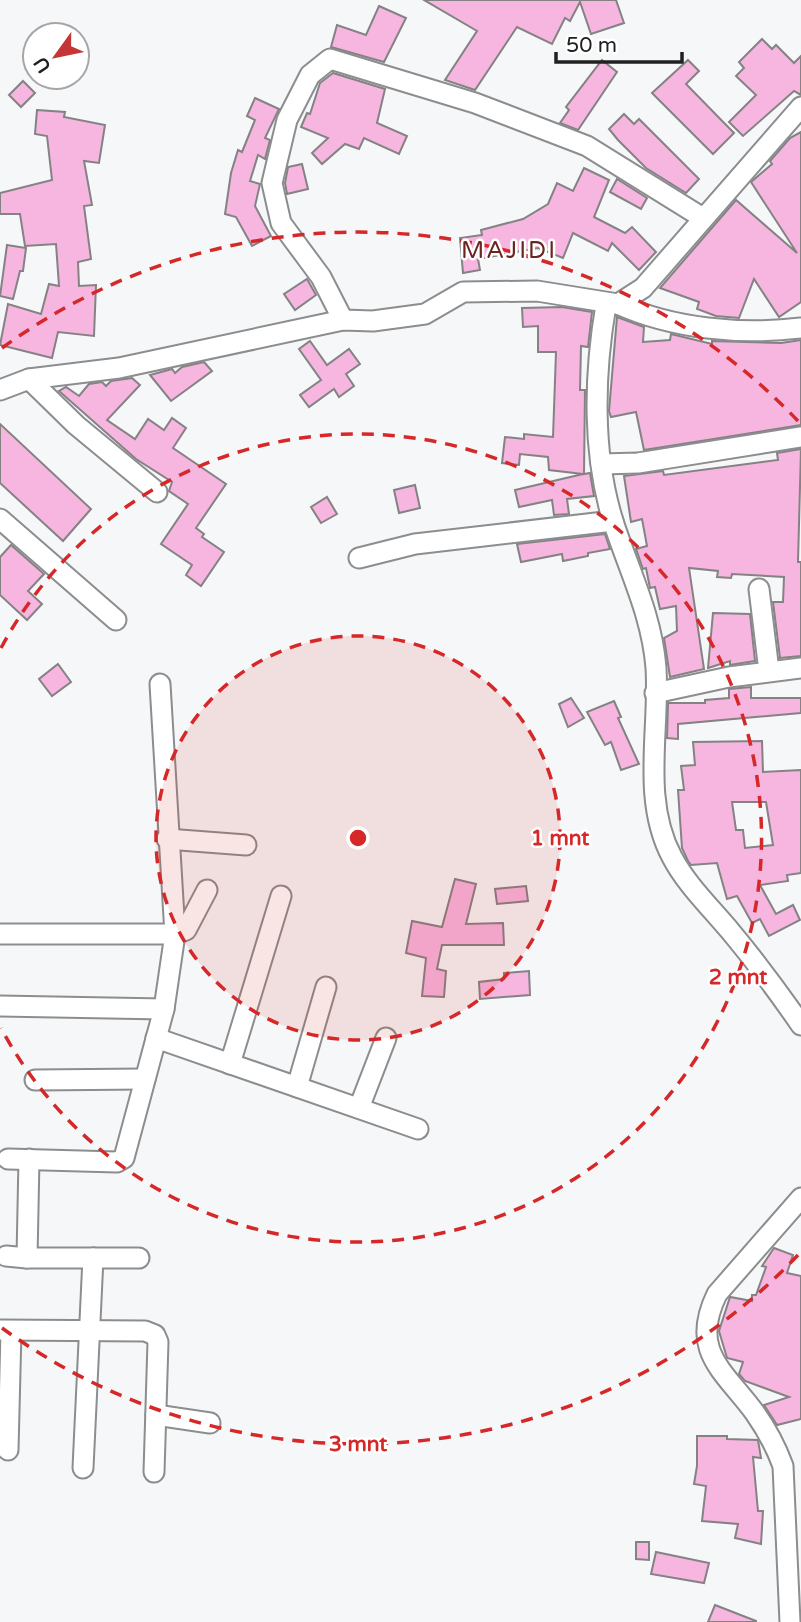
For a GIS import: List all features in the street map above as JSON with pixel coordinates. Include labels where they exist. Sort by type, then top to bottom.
[{"type":"street","points":[[343,320],[321,277],[281,223],[272,183],[287,120],[310,75],[330,59],[475,103],[587,146],[703,218]]},
{"type":"street","points":[[612,304],[643,288],[801,107]]},
{"type":"street","points":[[0,390],[29,379],[119,368],[343,320],[373,321],[425,314],[463,292],[537,291],[612,304],[672,322],[748,331],[801,328]]},
{"type":"street","points":[[612,304],[598,382],[602,464],[613,521],[648,618],[656,669],[655,795],[671,856],[776,989],[801,1026]]},
{"type":"street","points":[[29,379],[76,425],[157,492]]},
{"type":"street","points":[[602,464],[638,463],[801,437]]},
{"type":"street","points":[[0,519],[116,620]]},
{"type":"street","points":[[359,558],[415,544],[613,521]]},
{"type":"street","points":[[759,589],[769,671]]},
{"type":"street","points":[[655,693],[769,671],[801,668]]},
{"type":"street","points":[[8,1159],[121,1161],[124,1158],[163,1009],[175,934],[167,839],[160,684]]},
{"type":"street","points":[[167,839],[246,845]]},
{"type":"street","points":[[0,934],[175,934],[186,930],[207,890]]},
{"type":"street","points":[[230,1064],[281,896]]},
{"type":"street","points":[[296,1087],[326,987]]},
{"type":"street","points":[[0,1006],[163,1009]]},
{"type":"street","points":[[156,1038],[418,1129]]},
{"type":"street","points":[[359,1108],[386,1038]]},
{"type":"street","points":[[35,1080],[145,1079]]},
{"type":"street","points":[[27,1258],[29,1159]]},
{"type":"street","points":[[790,1622],[783,1466],[777,1450],[754,1412],[719,1372],[707,1345],[706,1332],[710,1307],[717,1294],[801,1198]]},
{"type":"street","points":[[6,1256],[139,1258]]},
{"type":"street","points":[[83,1468],[93,1258]]},
{"type":"street","points":[[8,1450],[6,1331],[145,1331],[155,1335],[158,1342],[154,1472]]},
{"type":"street","points":[[156,1415],[210,1423]]},
{"type":"building","points":[[424,0],[616,0],[624,23],[591,34],[580,2],[570,21],[565,18],[552,44],[517,27],[475,90],[445,80],[477,31]]},
{"type":"building","points":[[379,6],[406,18],[384,62],[331,47],[337,25],[366,35]]},
{"type":"building","points":[[762,39],[772,49],[776,45],[794,63],[801,56],[801,95],[794,91],[743,136],[729,122],[756,95],[736,76],[744,68],[739,62]]},
{"type":"building","points":[[602,60],[617,72],[578,130],[560,123],[569,110],[566,107]]},
{"type":"building","points":[[688,60],[699,71],[686,84],[734,133],[713,154],[652,93]]},
{"type":"building","points":[[333,73],[385,89],[377,123],[407,136],[399,154],[364,138],[359,149],[345,144],[322,164],[312,153],[328,138],[301,127],[307,113],[310,114],[320,83]]},
{"type":"building","points":[[21,83],[21,91],[35,93],[21,107],[9,95]]},
{"type":"building","points":[[255,98],[279,109],[265,138],[270,140],[265,159],[258,155],[250,181],[260,184],[255,206],[271,236],[252,246],[236,217],[225,214],[231,173],[238,150],[242,152],[255,120],[247,116]]},
{"type":"building","points":[[37,110],[65,112],[64,117],[105,125],[99,163],[84,161],[92,205],[84,206],[91,259],[78,262],[79,286],[96,285],[94,336],[58,332],[52,358],[0,345],[8,304],[41,314],[49,284],[59,286],[56,244],[25,246],[20,214],[0,214],[0,193],[52,180],[47,136],[35,134]]},
{"type":"building","points":[[624,114],[634,124],[639,119],[699,179],[686,193],[646,168],[609,129]]},
{"type":"building","points":[[801,132],[801,302],[779,317],[754,279],[739,318],[716,316],[697,309],[699,302],[660,288],[736,200],[797,253],[751,182],[772,164],[770,161],[790,138]]},
{"type":"building","points":[[302,164],[308,189],[287,194],[285,183],[288,167]]},
{"type":"building","points":[[584,168],[609,180],[594,217],[625,233],[632,227],[656,252],[639,270],[612,243],[608,251],[573,233],[563,258],[538,248],[478,259],[480,270],[463,273],[460,238],[482,235],[481,230],[523,219],[548,204],[557,183],[573,191]]},
{"type":"building","points":[[617,179],[647,198],[641,209],[610,192]]},
{"type":"building","points":[[7,245],[26,248],[23,271],[20,271],[13,299],[0,296]]},
{"type":"building","points":[[307,279],[316,295],[295,310],[284,294]]},
{"type":"building","points":[[562,307],[592,312],[588,347],[581,346],[580,390],[585,390],[584,474],[590,473],[594,496],[567,499],[569,514],[554,515],[552,500],[519,507],[515,490],[583,474],[549,470],[548,457],[520,454],[519,465],[502,463],[505,437],[524,439],[524,434],[553,437],[556,352],[538,352],[538,326],[523,327],[522,308]]},
{"type":"building","points":[[617,317],[644,327],[643,342],[670,340],[671,334],[712,344],[712,341],[781,343],[801,340],[801,425],[644,450],[636,412],[611,417],[609,411]]},
{"type":"building","points":[[310,341],[327,365],[349,349],[360,364],[346,374],[354,386],[339,397],[334,389],[309,407],[300,395],[321,380],[299,349]]},
{"type":"building","points":[[204,362],[212,371],[171,401],[150,375],[172,369],[175,373],[182,367]]},
{"type":"building","points":[[132,378],[140,385],[107,420],[135,439],[148,419],[164,430],[172,418],[186,428],[173,448],[226,484],[196,528],[204,534],[202,537],[224,552],[201,586],[186,575],[192,565],[161,544],[188,504],[169,491],[172,482],[136,459],[59,391],[66,387],[79,396],[89,384],[102,382],[106,386],[111,381]]},
{"type":"building","points":[[0,424],[91,509],[63,541],[0,483]]},
{"type":"building","points":[[801,449],[798,562],[801,562],[801,656],[780,658],[773,602],[783,602],[784,577],[732,574],[731,578],[717,577],[718,571],[689,568],[704,669],[670,677],[664,638],[677,631],[676,606],[660,609],[655,587],[650,588],[646,568],[643,569],[636,549],[647,546],[642,519],[631,522],[624,476],[663,471],[664,475],[778,460],[777,453]]},
{"type":"building","points":[[415,485],[420,508],[399,513],[394,490]]},
{"type":"building","points":[[327,497],[337,514],[321,523],[311,507]]},
{"type":"building","points":[[605,534],[610,549],[563,561],[562,554],[521,562],[517,544]]},
{"type":"building","points":[[11,545],[44,574],[28,591],[42,604],[27,620],[0,595],[0,557]]},
{"type":"building","points":[[713,613],[750,614],[755,661],[730,665],[730,661],[708,668]]},
{"type":"building","points":[[58,664],[71,682],[52,696],[39,679]]},
{"type":"building","points":[[751,687],[751,698],[801,698],[801,713],[678,724],[678,739],[667,738],[668,703],[705,703],[705,700],[729,698],[729,689]]},
{"type":"building","points":[[571,698],[584,718],[568,727],[559,704]]},
{"type":"building","points":[[614,701],[621,717],[618,718],[639,764],[621,770],[611,742],[605,745],[587,712]]},
{"type":"building","points":[[762,741],[763,772],[801,770],[801,873],[787,875],[788,881],[760,885],[776,914],[793,905],[800,920],[769,936],[760,919],[752,923],[737,896],[727,899],[717,863],[691,865],[682,848],[678,790],[684,790],[681,766],[695,765],[693,742]],"holes":[[[732,802],[766,802],[773,845],[745,848],[743,830],[736,830]]]},
{"type":"building","points":[[455,879],[476,884],[466,924],[503,923],[504,945],[442,945],[437,969],[446,971],[444,997],[422,996],[426,958],[406,953],[412,921],[442,927]]},
{"type":"building","points":[[526,886],[528,901],[497,904],[495,889]]},
{"type":"building","points":[[529,971],[530,995],[480,999],[479,982],[504,979],[504,973]]},
{"type":"building","points":[[774,1248],[793,1255],[787,1273],[801,1276],[801,1419],[777,1425],[764,1405],[789,1397],[745,1381],[739,1374],[743,1362],[727,1358],[719,1331],[730,1297],[752,1301],[752,1295],[756,1295],[766,1267],[762,1266]]},
{"type":"building","points":[[697,1436],[758,1440],[761,1458],[753,1457],[758,1511],[763,1511],[761,1544],[735,1538],[738,1524],[702,1521],[706,1486],[694,1484]]},
{"type":"building","points":[[636,1542],[649,1542],[649,1560],[636,1559]]},
{"type":"building","points":[[656,1552],[709,1563],[704,1583],[651,1574]]},
{"type":"building","points":[[715,1605],[756,1621],[756,1622],[708,1622]]},
{"type":"district","name":"MAJIDI","points":[[509,250]]}]
